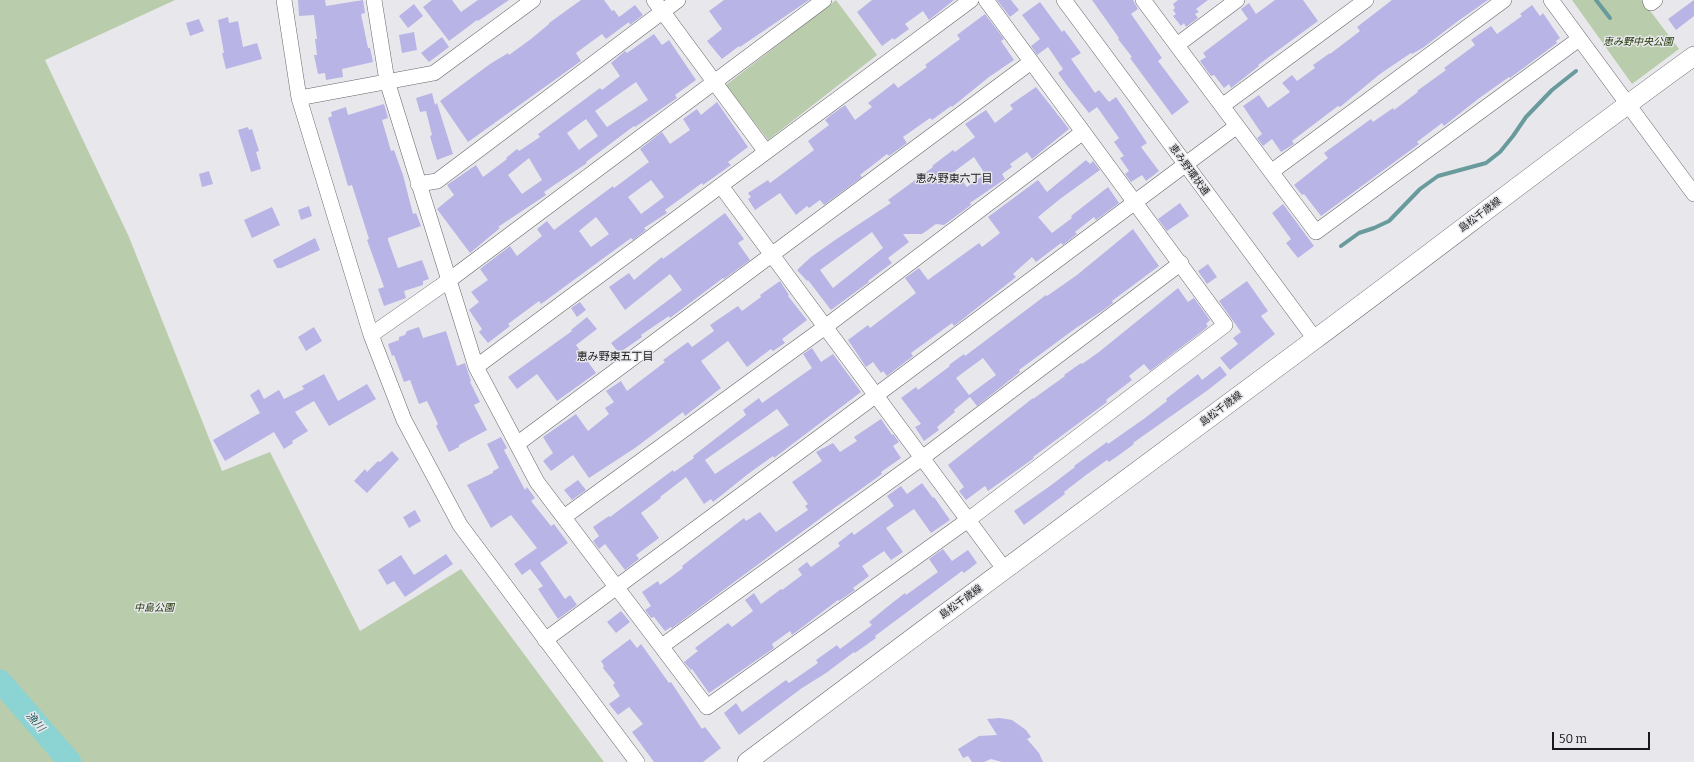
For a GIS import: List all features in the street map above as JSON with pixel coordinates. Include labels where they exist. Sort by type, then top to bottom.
[{"type":"main road","name":"島松千歳線","points":[[747,762],[911,638],[1005,570],[1315,339],[1627,104],[1694,56]]},
{"type":"street","points":[[284,0],[299,98],[371,335],[404,420],[460,525],[638,762]]},
{"type":"street","points":[[299,98],[434,73],[533,0]]},
{"type":"street","points":[[418,184],[437,180],[659,6],[678,0]]},
{"type":"street","points":[[371,335],[448,280],[824,0]]},
{"type":"street","points":[[476,367],[971,0]]},
{"type":"street","points":[[376,1],[387,81],[476,367],[537,482],[707,707],[968,520],[1225,325],[986,0]]},
{"type":"street","name":"恵み野環状通","points":[[1064,0],[1315,339]]},
{"type":"street","points":[[1143,0],[1316,232],[1579,39]]},
{"type":"street","points":[[1177,45],[1237,0]]},
{"type":"street","points":[[1222,106],[1366,0]]},
{"type":"street","points":[[1271,172],[1504,0]]},
{"type":"street","points":[[1551,0],[1694,194]]},
{"type":"street","points":[[1650,0],[1652,3],[1655,0]]},
{"type":"street","points":[[659,6],[766,152]]},
{"type":"street","points":[[517,444],[1031,62]]},
{"type":"street","points":[[545,640],[1237,126]]},
{"type":"street","points":[[564,516],[825,327],[1083,132]]},
{"type":"street","points":[[721,186],[1005,570]]},
{"type":"street","points":[[662,646],[922,458],[1180,263]]},
{"type":"green space","name":"中島公園","points":[[0,0],[175,0],[45,60],[129,237],[222,471],[270,452],[360,631],[461,569],[604,762],[0,762]]},
{"type":"green space","points":[[836,0],[877,55],[768,140],[726,85]]},
{"type":"green space","name":"恵み野中央公園","points":[[1572,0],[1642,0],[1679,49],[1632,84]]},
{"type":"building","points":[[298,0],[325,0],[326,6],[363,0],[365,13],[361,14],[368,48],[370,48],[373,62],[342,69],[343,77],[326,80],[325,73],[318,74],[314,55],[317,55],[315,39],[317,39],[314,15],[299,16]]},
{"type":"building","points":[[432,0],[452,0],[461,12],[478,0],[509,0],[478,21],[477,20],[449,41],[423,7]]},
{"type":"building","points":[[581,0],[604,0],[612,11],[614,10],[619,17],[635,5],[643,15],[630,25],[629,22],[606,39],[602,34],[576,53],[581,61],[468,142],[440,101],[490,64],[508,53],[509,55]]},
{"type":"building","points":[[724,0],[809,0],[740,47],[739,46],[722,59],[707,41],[722,29],[709,11]]},
{"type":"building","points":[[872,0],[954,0],[929,20],[923,11],[905,24],[909,29],[894,40],[893,38],[882,46],[857,12]]},
{"type":"building","points":[[997,0],[1011,0],[1019,10],[1010,17]]},
{"type":"building","points":[[1092,0],[1133,0],[1138,9],[1131,14],[1162,58],[1158,61],[1189,102],[1172,115],[1130,58],[1132,57]]},
{"type":"building","points":[[1178,0],[1208,0],[1196,9],[1199,12],[1195,14],[1198,18],[1186,27],[1184,23],[1181,26],[1173,16],[1176,14],[1173,10],[1175,8],[1173,4]]},
{"type":"building","points":[[1275,0],[1303,0],[1318,21],[1258,65],[1259,66],[1231,88],[1229,84],[1224,88],[1214,75],[1211,76],[1200,61],[1206,57],[1203,53],[1248,19],[1241,9],[1249,3],[1256,14]]},
{"type":"building","points":[[1392,0],[1488,0],[1424,47],[1412,54],[1411,53],[1380,74],[1340,107],[1338,106],[1292,141],[1294,144],[1281,152],[1272,139],[1263,146],[1257,138],[1262,134],[1243,106],[1259,95],[1268,108],[1290,92],[1282,83],[1292,75],[1297,81],[1315,68],[1313,65],[1360,31],[1357,27]]},
{"type":"building","points":[[1694,0],[1694,16],[1676,30],[1668,19]]},
{"type":"building","points":[[1040,2],[1062,32],[1064,30],[1081,53],[1071,59],[1095,93],[1099,90],[1109,102],[1116,97],[1147,143],[1141,147],[1159,171],[1146,181],[1142,175],[1131,182],[1125,174],[1129,171],[1120,158],[1124,156],[1114,142],[1119,138],[1097,107],[1089,113],[1069,88],[1058,73],[1063,69],[1048,47],[1037,55],[1031,46],[1040,39],[1022,15]]},
{"type":"building","points":[[414,4],[423,16],[408,28],[399,16]]},
{"type":"building","points":[[1532,5],[1540,16],[1543,13],[1560,38],[1556,41],[1557,43],[1510,78],[1509,77],[1478,99],[1444,126],[1442,123],[1417,142],[1419,144],[1321,216],[1304,194],[1302,195],[1294,185],[1328,158],[1324,153],[1371,119],[1373,122],[1393,108],[1394,110],[1446,70],[1444,68],[1475,45],[1471,40],[1491,26],[1497,34],[1522,16],[1520,14]]},
{"type":"building","points":[[985,14],[1004,39],[1001,41],[1014,60],[989,77],[952,107],[951,106],[932,120],[930,118],[903,137],[907,143],[889,156],[887,154],[860,175],[862,177],[824,205],[820,200],[809,208],[807,206],[796,215],[780,193],[755,210],[748,199],[751,197],[748,193],[768,180],[770,183],[814,150],[808,141],[829,125],[825,120],[845,105],[855,120],[872,107],[868,103],[894,83],[898,88],[927,67],[925,65],[960,39],[957,35]]},
{"type":"building","points":[[228,17],[229,23],[238,21],[243,47],[257,43],[262,59],[226,69],[222,53],[224,53],[218,20]]},
{"type":"building","points":[[199,19],[204,31],[190,36],[186,23]]},
{"type":"building","points":[[414,32],[417,50],[402,53],[399,35]]},
{"type":"building","points":[[654,34],[662,45],[669,40],[696,80],[675,95],[677,98],[635,127],[634,126],[586,162],[587,163],[544,192],[546,195],[498,227],[500,228],[470,253],[437,209],[454,195],[447,185],[476,165],[483,177],[507,159],[506,158],[517,149],[519,151],[540,137],[538,134],[600,88],[602,90],[620,76],[611,63],[625,51],[627,53]],"holes":[[[636,82],[648,100],[607,127],[595,111]],[[586,119],[598,136],[579,150],[567,133]],[[529,158],[542,180],[522,194],[508,175]]]},
{"type":"building","points":[[442,37],[449,47],[429,62],[421,53]]},
{"type":"building","points":[[1036,87],[1069,129],[1032,159],[1027,152],[1010,164],[1012,167],[1002,174],[1005,179],[970,203],[971,205],[944,225],[936,224],[922,234],[903,234],[909,242],[888,258],[892,263],[831,310],[808,280],[807,281],[797,270],[811,257],[891,203],[888,200],[933,167],[932,166],[953,150],[955,152],[975,137],[965,124],[986,110],[995,123],[1013,109],[1010,105]],"holes":[[[974,157],[985,174],[967,187],[955,171]],[[872,232],[883,248],[833,288],[820,270]]]},
{"type":"building","points":[[432,93],[435,105],[437,103],[453,154],[437,160],[430,136],[432,135],[426,111],[420,112],[416,98]]},
{"type":"building","points":[[717,102],[748,147],[728,162],[731,165],[703,185],[702,183],[665,210],[667,213],[644,228],[646,230],[633,240],[631,238],[541,304],[539,301],[508,324],[510,326],[488,343],[479,332],[482,329],[469,310],[479,302],[471,292],[488,280],[480,269],[510,246],[517,256],[542,236],[537,229],[547,221],[554,230],[613,186],[614,188],[649,162],[640,149],[662,132],[670,144],[690,130],[683,119],[697,109],[701,115]],"holes":[[[651,180],[664,197],[641,214],[628,197]],[[596,217],[609,234],[591,247],[579,231]]]},
{"type":"building","points":[[384,104],[388,118],[382,120],[391,151],[394,150],[403,175],[413,214],[416,213],[421,226],[388,238],[388,240],[398,268],[422,260],[429,279],[423,281],[423,285],[404,291],[406,298],[384,306],[378,289],[384,287],[367,240],[369,239],[352,185],[348,186],[328,118],[332,116],[331,112],[346,107],[348,115]]},
{"type":"building","points":[[248,127],[249,130],[252,129],[259,151],[256,152],[261,169],[251,172],[238,130]]},
{"type":"building","points":[[1086,160],[1090,164],[1093,161],[1100,170],[1038,217],[1052,233],[1108,187],[1119,203],[1096,220],[1094,217],[1075,232],[1077,234],[1063,245],[1061,243],[1036,262],[1032,257],[1013,274],[1016,277],[954,326],[952,323],[911,353],[913,356],[887,376],[883,371],[881,373],[873,362],[866,367],[848,340],[868,325],[870,328],[916,293],[905,278],[919,268],[928,280],[979,243],[982,247],[1000,233],[988,217],[1038,180],[1047,192]]},
{"type":"building","points":[[209,171],[213,184],[202,187],[199,174]]},
{"type":"building","points":[[1180,203],[1189,216],[1167,231],[1158,219]]},
{"type":"building","points":[[1283,204],[1314,246],[1298,258],[1286,243],[1291,239],[1272,213]]},
{"type":"building","points":[[309,206],[312,216],[301,220],[298,210]]},
{"type":"building","points":[[272,207],[280,225],[252,238],[244,220]]},
{"type":"building","points":[[725,213],[744,239],[738,243],[750,260],[724,279],[723,278],[670,318],[669,316],[641,335],[642,337],[619,353],[611,343],[682,290],[670,274],[625,310],[609,287],[629,273],[634,280],[662,257],[663,259]]},
{"type":"building","points":[[1133,229],[1159,266],[1112,301],[1113,303],[1019,370],[1020,372],[977,406],[970,397],[937,427],[939,430],[924,441],[915,427],[921,424],[901,398],[916,387],[918,390],[964,354],[965,356],[1046,295],[1047,296],[1077,275]],"holes":[[[983,358],[996,375],[969,395],[956,378]]]},
{"type":"building","points":[[315,238],[320,250],[281,268],[277,268],[273,260]]},
{"type":"building","points":[[1208,264],[1217,277],[1207,284],[1198,271]]},
{"type":"building","points":[[780,281],[789,295],[788,296],[807,320],[782,339],[785,343],[773,351],[771,349],[747,367],[728,341],[701,361],[721,388],[685,416],[683,412],[635,448],[589,478],[573,455],[551,471],[543,461],[553,453],[543,437],[576,414],[588,431],[609,414],[605,408],[614,402],[606,391],[621,381],[627,391],[665,362],[663,360],[688,342],[692,347],[714,331],[710,325],[738,306],[742,311],[761,297],[760,295]]},
{"type":"building","points":[[1247,281],[1268,311],[1261,316],[1275,334],[1230,370],[1220,358],[1238,344],[1233,338],[1241,332],[1219,301]]},
{"type":"building","points":[[1178,288],[1188,302],[1194,298],[1210,320],[1206,324],[1208,326],[1205,329],[1150,371],[1144,364],[1129,376],[1132,380],[1106,400],[1107,402],[1033,457],[1034,458],[988,491],[985,486],[966,500],[959,491],[964,487],[948,465],[1033,398],[1081,363],[1082,364],[1099,352]]},
{"type":"building","points":[[580,302],[586,310],[577,317],[571,308]]},
{"type":"building","points":[[587,317],[597,329],[576,345],[596,373],[557,401],[537,374],[517,389],[508,377],[572,331],[571,330]]},
{"type":"building","points":[[314,327],[322,341],[306,351],[298,337]]},
{"type":"building","points":[[419,327],[423,338],[446,331],[457,366],[465,363],[471,381],[470,382],[480,402],[474,405],[487,430],[449,452],[436,426],[438,424],[427,401],[419,404],[410,380],[404,382],[394,355],[392,356],[388,344],[399,340],[399,337],[405,335],[407,331]]},
{"type":"building","points":[[812,348],[821,362],[833,354],[861,392],[774,458],[773,456],[748,474],[713,502],[711,499],[704,504],[686,477],[641,513],[659,538],[636,555],[639,559],[625,570],[605,544],[599,549],[593,541],[599,536],[593,527],[609,516],[610,517],[673,470],[674,472],[694,458],[693,456],[746,415],[743,410],[759,398],[762,403],[812,368],[803,354]],"holes":[[[777,409],[789,425],[715,474],[705,460]]]},
{"type":"building","points":[[1220,366],[1227,375],[1133,443],[1134,444],[1119,455],[1109,462],[1107,460],[1086,475],[1064,492],[1065,494],[1024,525],[1014,511],[1050,486],[1107,442],[1108,444],[1145,418],[1167,401],[1166,399],[1198,374],[1202,380]]},
{"type":"building","points":[[324,374],[338,401],[367,384],[376,399],[329,426],[314,401],[295,412],[308,431],[292,441],[293,443],[284,449],[274,432],[225,461],[213,440],[260,413],[250,395],[259,389],[264,399],[279,390],[284,399],[304,389],[302,386]]},
{"type":"building","points":[[881,419],[899,442],[893,446],[901,458],[881,472],[882,474],[672,628],[671,627],[665,631],[654,617],[651,618],[645,610],[651,606],[642,592],[658,581],[660,585],[744,518],[746,521],[760,512],[776,532],[808,510],[805,506],[808,504],[792,482],[822,461],[816,452],[833,443],[840,452],[857,441],[854,437]]},
{"type":"building","points":[[501,437],[507,448],[504,450],[525,490],[527,487],[535,498],[531,501],[551,526],[554,524],[568,543],[540,563],[565,599],[570,595],[577,605],[558,619],[538,589],[543,586],[530,569],[522,575],[514,564],[537,548],[511,515],[491,528],[467,485],[493,473],[493,471],[499,468],[487,444]]},
{"type":"building","points":[[392,451],[399,459],[367,493],[354,481],[365,469],[367,472],[378,461],[380,462]]},
{"type":"building","points":[[578,480],[586,490],[572,500],[564,490]]},
{"type":"building","points":[[922,483],[950,520],[931,533],[914,509],[886,528],[903,552],[891,560],[884,551],[862,566],[869,576],[853,588],[855,590],[839,601],[838,600],[792,635],[790,631],[772,644],[774,648],[709,693],[692,669],[691,670],[684,662],[698,651],[695,648],[728,623],[732,627],[753,611],[745,600],[754,593],[761,604],[802,575],[798,569],[807,562],[811,567],[840,546],[838,543],[852,532],[854,535],[894,506],[887,496],[901,486],[907,494]]},
{"type":"building","points":[[415,510],[421,521],[409,528],[403,517]]},
{"type":"building","points":[[943,549],[952,561],[968,550],[977,563],[964,573],[962,571],[875,636],[876,638],[802,688],[739,735],[724,713],[736,703],[742,712],[786,680],[789,683],[818,663],[816,660],[837,645],[840,649],[872,625],[869,622],[887,607],[905,593],[906,595],[938,572],[929,559]]},
{"type":"building","points":[[446,554],[453,564],[405,597],[394,581],[387,585],[378,570],[401,555],[414,575]]},
{"type":"building","points":[[621,611],[630,622],[616,633],[607,622]]},
{"type":"building","points":[[630,639],[637,648],[641,644],[669,683],[671,682],[702,729],[705,727],[721,748],[703,762],[654,762],[632,732],[643,724],[629,707],[618,715],[609,704],[620,696],[613,685],[615,683],[603,668],[604,666],[601,661]]},
{"type":"building","points":[[1000,718],[1012,720],[1026,730],[1031,737],[1027,739],[1039,753],[1043,762],[1002,762],[991,759],[984,762],[972,762],[968,756],[963,758],[958,749],[979,736],[997,735],[987,719]]},
{"type":"waterway","points":[[1596,0],[1610,18]]},
{"type":"waterway","points":[[1341,246],[1359,233],[1389,221],[1420,189],[1438,176],[1486,163],[1500,152],[1526,117],[1552,90],[1576,71]]},
{"type":"waterway","name":"漁川","points":[[0,681],[70,762]]},
{"type":"district","name":"恵み野東六丁目","points":[[954,179]]},
{"type":"district","name":"恵み野東五丁目","points":[[615,357]]}]
